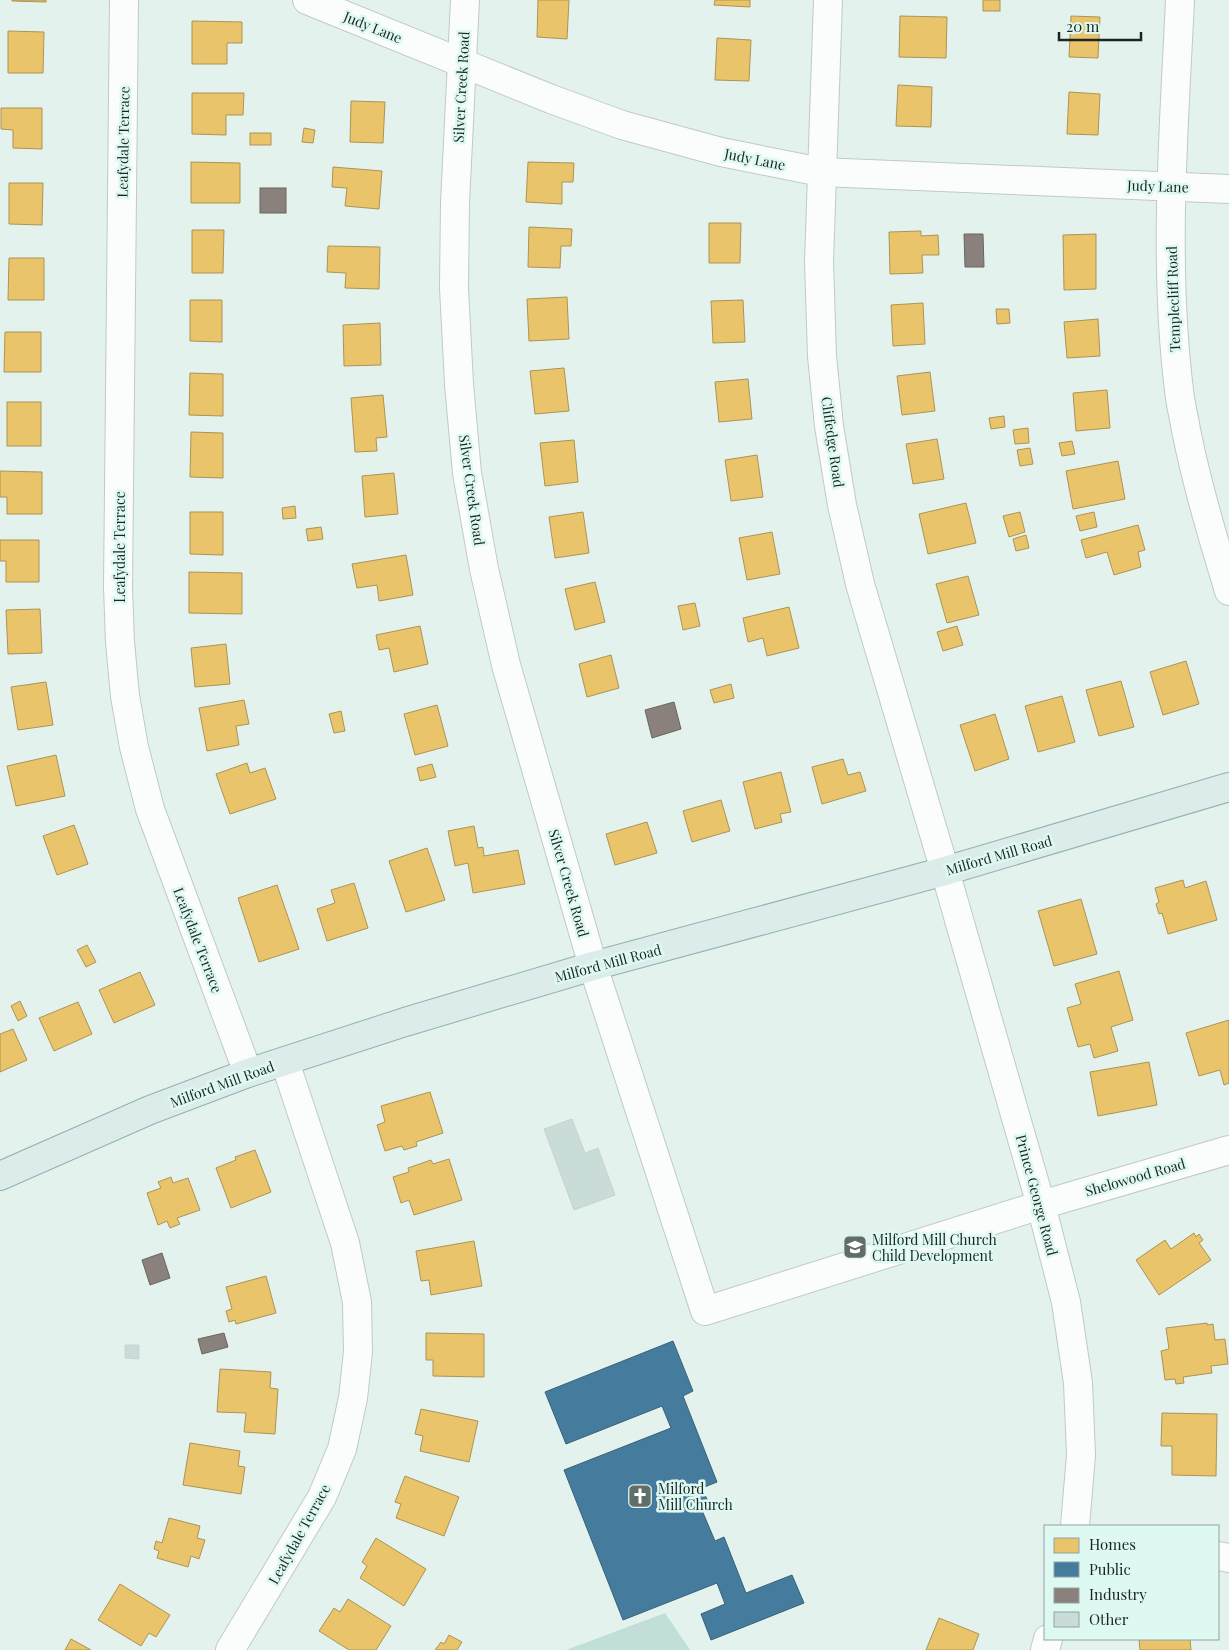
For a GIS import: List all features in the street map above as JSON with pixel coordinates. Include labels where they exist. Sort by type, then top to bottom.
[{"type":"main road","name":"Milford Mill Road","points":[[0,1176],[150,1110],[248,1073],[404,1022],[593,966],[945,870],[1229,787]]},
{"type":"street","name":"Leafydale Terrace","points":[[124,0],[118,587],[120,642],[125,696],[134,748],[150,809],[248,1073]]},
{"type":"street","name":"Judy Lane","points":[[307,0],[551,99],[622,124],[721,152],[821,172],[1229,189]]},
{"type":"street","name":"Silver Creek Road","points":[[465,0],[455,203],[454,288],[459,384],[467,473],[484,568],[506,665],[593,966],[705,1312],[1041,1205]]},
{"type":"street","name":"Cliffedge Road","points":[[828,0],[819,262],[822,356],[829,426],[842,505],[860,584],[945,870]]},
{"type":"street","name":"Templecliff Road","points":[[1180,0],[1172,187],[1172,326],[1179,391],[1192,461],[1229,591]]},
{"type":"street","name":"Prince George Road","points":[[945,870],[1041,1205],[1066,1302],[1078,1383],[1081,1455],[1074,1525]]},
{"type":"street","name":"Leafydale Terrace","points":[[230,1650],[322,1497],[342,1449],[353,1398],[358,1352],[357,1302],[345,1243],[285,1062]]},
{"type":"street","name":"Shelowood Road","points":[[1041,1205],[1229,1150]]},
{"type":"shaded area","points":[[665,1613],[690,1650],[566,1650]]},
{"type":"building: Homes","points":[[46,0],[46,2],[12,1]]},
{"type":"building: Homes","points":[[538,0],[569,0],[567,39],[537,37]]},
{"type":"building: Homes","points":[[715,0],[750,0],[750,7],[714,5]]},
{"type":"building: Homes","points":[[983,0],[1000,0],[1000,11],[983,11]]},
{"type":"building: Homes","points":[[900,16],[947,17],[946,58],[899,57]]},
{"type":"building: Homes","points":[[1071,16],[1100,17],[1098,58],[1069,57]]},
{"type":"building: Homes","points":[[192,21],[242,22],[242,43],[227,43],[227,64],[192,64]]},
{"type":"building: Homes","points":[[8,31],[44,32],[43,73],[8,73]]},
{"type":"building: Homes","points":[[717,38],[751,40],[749,81],[715,80]]},
{"type":"building: Homes","points":[[898,85],[932,87],[931,127],[896,126]]},
{"type":"building: Homes","points":[[1069,92],[1100,94],[1098,135],[1067,134]]},
{"type":"building: Homes","points":[[192,93],[244,93],[243,115],[226,115],[226,135],[192,134]]},
{"type":"building: Homes","points":[[351,101],[385,102],[383,143],[350,142]]},
{"type":"building: Homes","points":[[1,108],[42,108],[42,149],[13,148],[13,130],[1,129]]},
{"type":"building: Homes","points":[[304,128],[315,130],[313,143],[302,142]]},
{"type":"building: Homes","points":[[250,133],[271,133],[271,145],[250,145]]},
{"type":"building: Homes","points":[[191,162],[240,163],[240,203],[191,203]]},
{"type":"building: Homes","points":[[528,162],[574,163],[573,182],[562,182],[562,204],[526,202]]},
{"type":"building: Homes","points":[[333,167],[382,171],[379,209],[345,206],[347,188],[332,187]]},
{"type":"building: Homes","points":[[9,183],[43,183],[42,225],[9,224]]},
{"type":"building: Homes","points":[[709,223],[741,223],[740,263],[709,263]]},
{"type":"building: Homes","points":[[529,227],[572,229],[571,246],[561,246],[560,268],[528,267]]},
{"type":"building: Homes","points":[[192,230],[224,230],[223,273],[192,273]]},
{"type":"building: Homes","points":[[921,231],[921,236],[938,235],[939,255],[922,255],[923,273],[890,274],[889,232]]},
{"type":"building: Homes","points":[[1096,234],[1096,289],[1064,290],[1063,235]]},
{"type":"building: Homes","points":[[328,246],[380,247],[379,289],[345,288],[346,273],[327,272]]},
{"type":"building: Homes","points":[[9,258],[44,258],[44,300],[8,300]]},
{"type":"building: Homes","points":[[567,297],[569,339],[529,341],[527,299]]},
{"type":"building: Homes","points":[[190,300],[222,300],[222,342],[190,341]]},
{"type":"building: Homes","points":[[743,300],[745,342],[713,343],[711,301]]},
{"type":"building: Homes","points":[[923,303],[925,344],[893,346],[891,305]]},
{"type":"building: Homes","points":[[996,309],[1009,309],[1010,323],[997,324]]},
{"type":"building: Homes","points":[[1098,319],[1100,356],[1067,358],[1064,322]]},
{"type":"building: Homes","points":[[380,323],[381,365],[344,366],[343,325]]},
{"type":"building: Homes","points":[[5,332],[41,332],[41,372],[4,372]]},
{"type":"building: Homes","points":[[564,368],[569,411],[535,414],[530,371]]},
{"type":"building: Homes","points":[[930,372],[935,411],[902,415],[897,376]]},
{"type":"building: Homes","points":[[190,373],[223,374],[223,416],[189,415]]},
{"type":"building: Homes","points":[[748,379],[752,419],[719,422],[715,382]]},
{"type":"building: Homes","points":[[1107,390],[1110,428],[1076,431],[1073,393]]},
{"type":"building: Homes","points":[[383,395],[387,437],[376,438],[377,451],[355,452],[351,398]]},
{"type":"building: Homes","points":[[7,402],[41,402],[41,446],[7,446]]},
{"type":"building: Homes","points":[[1004,416],[1005,427],[991,429],[989,418]]},
{"type":"building: Homes","points":[[1028,428],[1029,443],[1015,444],[1013,430]]},
{"type":"building: Homes","points":[[191,432],[223,433],[223,478],[190,477]]},
{"type":"building: Homes","points":[[937,439],[944,479],[913,484],[906,444]]},
{"type":"building: Homes","points":[[574,440],[578,482],[545,486],[540,443]]},
{"type":"building: Homes","points":[[1072,441],[1075,454],[1062,456],[1059,443]]},
{"type":"building: Homes","points":[[1030,448],[1033,464],[1020,466],[1017,450]]},
{"type":"building: Homes","points":[[757,455],[763,497],[731,501],[725,460]]},
{"type":"building: Homes","points":[[1118,461],[1125,499],[1073,509],[1066,471]]},
{"type":"building: Homes","points":[[0,471],[42,472],[42,514],[7,514],[7,497],[0,497]]},
{"type":"building: Homes","points":[[394,473],[398,514],[365,517],[362,476]]},
{"type":"building: Homes","points":[[966,503],[976,543],[928,554],[919,514]]},
{"type":"building: Homes","points":[[295,506],[296,518],[283,519],[282,508]]},
{"type":"building: Homes","points":[[190,512],[223,512],[223,555],[190,554]]},
{"type":"building: Homes","points":[[583,512],[589,553],[555,558],[549,517]]},
{"type":"building: Homes","points":[[1020,512],[1025,532],[1009,537],[1003,516]]},
{"type":"building: Homes","points":[[1094,512],[1097,527],[1080,531],[1076,516]]},
{"type":"building: Homes","points":[[1138,525],[1145,550],[1138,552],[1141,567],[1114,575],[1107,552],[1086,558],[1081,540]]},
{"type":"building: Homes","points":[[321,527],[323,539],[308,541],[306,529]]},
{"type":"building: Homes","points":[[772,532],[780,574],[747,580],[739,538]]},
{"type":"building: Homes","points":[[1026,535],[1029,548],[1016,551],[1013,539]]},
{"type":"building: Homes","points":[[0,540],[39,540],[39,582],[6,582],[6,561],[0,561]]},
{"type":"building: Homes","points":[[406,555],[413,595],[379,601],[377,585],[357,588],[352,564]]},
{"type":"building: Homes","points":[[189,572],[242,573],[242,614],[189,613]]},
{"type":"building: Homes","points":[[968,576],[979,615],[947,623],[936,584]]},
{"type":"building: Homes","points":[[595,582],[605,622],[575,630],[565,589]]},
{"type":"building: Homes","points":[[695,603],[700,626],[683,630],[678,606]]},
{"type":"building: Homes","points":[[789,607],[799,648],[767,656],[763,638],[748,642],[743,618]]},
{"type":"building: Homes","points":[[40,609],[42,653],[8,654],[6,610]]},
{"type":"building: Homes","points":[[420,626],[428,664],[394,672],[389,648],[379,650],[376,635]]},
{"type":"building: Homes","points":[[957,626],[963,645],[943,651],[937,632]]},
{"type":"building: Homes","points":[[226,644],[230,684],[195,687],[191,648]]},
{"type":"building: Homes","points":[[611,655],[619,688],[587,697],[579,664]]},
{"type":"building: Homes","points":[[1186,661],[1199,704],[1163,715],[1150,672]]},
{"type":"building: Homes","points":[[1121,681],[1134,727],[1099,736],[1086,690]]},
{"type":"building: Homes","points":[[46,682],[53,725],[18,730],[11,687]]},
{"type":"building: Homes","points":[[731,684],[734,698],[714,703],[710,690]]},
{"type":"building: Homes","points":[[1062,696],[1075,742],[1038,752],[1025,706]]},
{"type":"building: Homes","points":[[244,700],[249,724],[236,726],[239,745],[207,751],[199,708]]},
{"type":"building: Homes","points":[[437,705],[448,746],[415,755],[404,714]]},
{"type":"building: Homes","points":[[341,711],[345,731],[334,733],[329,714]]},
{"type":"building: Homes","points":[[995,714],[1009,759],[975,771],[960,725]]},
{"type":"building: Homes","points":[[56,755],[65,796],[16,806],[7,766]]},
{"type":"building: Homes","points":[[843,759],[848,775],[860,772],[866,791],[822,804],[812,767]]},
{"type":"building: Homes","points":[[247,763],[250,773],[265,768],[276,799],[230,814],[216,774]]},
{"type":"building: Homes","points":[[432,764],[436,777],[420,781],[417,768]]},
{"type":"building: Homes","points":[[781,772],[791,812],[780,814],[782,822],[755,829],[743,782]]},
{"type":"building: Homes","points":[[721,800],[730,831],[692,842],[683,811]]},
{"type":"building: Homes","points":[[647,822],[657,853],[615,865],[606,834]]},
{"type":"building: Homes","points":[[74,825],[88,864],[57,875],[43,836]]},
{"type":"building: Homes","points":[[474,826],[478,848],[483,847],[484,856],[518,850],[525,884],[473,893],[468,863],[455,866],[448,831]]},
{"type":"building: Homes","points":[[427,848],[445,900],[406,912],[389,861]]},
{"type":"building: Homes","points":[[1183,880],[1185,888],[1206,881],[1217,920],[1168,934],[1162,913],[1159,914],[1156,904],[1159,902],[1155,888]]},
{"type":"building: Homes","points":[[354,883],[368,928],[327,941],[317,909],[335,903],[331,890]]},
{"type":"building: Homes","points":[[277,885],[299,949],[259,962],[238,898]]},
{"type":"building: Homes","points":[[1081,899],[1097,954],[1054,966],[1038,911]]},
{"type":"building: Homes","points":[[87,945],[96,962],[86,967],[77,950]]},
{"type":"building: Homes","points":[[1119,971],[1133,1020],[1111,1027],[1118,1051],[1094,1058],[1090,1044],[1078,1047],[1067,1008],[1081,1004],[1075,984]]},
{"type":"building: Homes","points":[[140,972],[155,1005],[114,1023],[99,990]]},
{"type":"building: Homes","points":[[20,1001],[27,1016],[18,1021],[11,1006]]},
{"type":"building: Homes","points":[[78,1002],[92,1034],[54,1051],[39,1018]]},
{"type":"building: Homes","points":[[1229,1020],[1229,1083],[1224,1085],[1220,1070],[1199,1076],[1186,1033]]},
{"type":"building: Homes","points":[[13,1029],[27,1060],[0,1072],[0,1034]]},
{"type":"building: Homes","points":[[1149,1062],[1157,1105],[1098,1116],[1090,1072]]},
{"type":"building: Homes","points":[[430,1092],[443,1133],[416,1142],[417,1146],[404,1150],[402,1146],[385,1151],[377,1125],[385,1122],[381,1106]]},
{"type":"building: Homes","points":[[255,1150],[271,1192],[231,1208],[216,1168],[236,1160],[235,1157]]},
{"type":"building: Homes","points":[[449,1159],[462,1200],[414,1215],[409,1200],[401,1203],[393,1177],[409,1172],[408,1168],[431,1160],[433,1164]]},
{"type":"building: Homes","points":[[171,1177],[173,1183],[188,1178],[200,1210],[177,1218],[180,1224],[170,1228],[167,1221],[158,1225],[147,1193],[161,1188],[158,1182]]},
{"type":"building: Homes","points":[[1194,1233],[1196,1237],[1199,1234],[1203,1240],[1199,1243],[1211,1260],[1159,1295],[1136,1260],[1165,1240],[1171,1249]]},
{"type":"building: Homes","points":[[474,1241],[482,1286],[431,1295],[429,1280],[421,1281],[416,1251]]},
{"type":"building: Homes","points":[[266,1276],[276,1313],[236,1324],[235,1320],[229,1322],[226,1311],[232,1309],[226,1287]]},
{"type":"building: Homes","points":[[1207,1323],[1207,1325],[1213,1324],[1215,1340],[1225,1339],[1228,1364],[1211,1366],[1212,1373],[1183,1377],[1184,1383],[1176,1384],[1175,1379],[1165,1380],[1161,1351],[1169,1349],[1166,1328]]},
{"type":"building: Homes","points":[[426,1333],[484,1334],[484,1377],[433,1376],[433,1360],[426,1360]]},
{"type":"building: Homes","points":[[220,1369],[271,1372],[270,1388],[278,1389],[275,1434],[244,1432],[246,1413],[217,1412]]},
{"type":"building: Homes","points":[[421,1409],[478,1421],[469,1462],[420,1451],[423,1436],[415,1434]]},
{"type":"building: Homes","points":[[1162,1413],[1217,1414],[1216,1476],[1172,1475],[1172,1446],[1161,1446]]},
{"type":"building: Homes","points":[[190,1443],[240,1451],[238,1466],[245,1467],[241,1494],[183,1485]]},
{"type":"building: Homes","points":[[405,1476],[459,1497],[444,1536],[396,1518],[401,1504],[395,1502]]},
{"type":"building: Homes","points":[[169,1518],[200,1526],[197,1538],[205,1540],[199,1559],[191,1556],[188,1567],[157,1558],[159,1551],[154,1549],[156,1541],[162,1543]]},
{"type":"building: Homes","points":[[376,1538],[426,1569],[404,1606],[360,1578],[367,1566],[362,1562]]},
{"type":"building: Homes","points":[[120,1584],[170,1615],[156,1637],[149,1633],[141,1646],[98,1620]]},
{"type":"building: Homes","points":[[348,1599],[391,1626],[376,1650],[349,1650],[319,1631],[334,1608],[340,1612]]},
{"type":"building: Homes","points":[[939,1618],[979,1634],[973,1650],[926,1650]]},
{"type":"building: Homes","points":[[449,1635],[462,1642],[457,1650],[435,1650],[441,1642],[444,1644]]},
{"type":"building: Homes","points":[[71,1639],[82,1645],[91,1650],[65,1650]]},
{"type":"building: Homes","points":[[1139,1640],[1190,1640],[1191,1650],[1140,1650]]},
{"type":"building: Public","name":"Milford Mill Church","points":[[673,1341],[693,1391],[683,1396],[717,1482],[702,1488],[709,1504],[701,1508],[715,1541],[724,1537],[746,1593],[792,1575],[804,1603],[711,1640],[701,1614],[725,1604],[717,1583],[623,1620],[564,1470],[671,1428],[662,1406],[566,1444],[545,1392]]},
{"type":"building: Industry","points":[[260,188],[286,188],[286,213],[260,213]]},
{"type":"building: Industry","points":[[964,234],[983,234],[984,267],[965,267]]},
{"type":"building: Industry","points":[[674,702],[681,729],[652,738],[645,710]]},
{"type":"building: Industry","points":[[162,1253],[170,1278],[150,1285],[142,1260]]},
{"type":"building: Industry","points":[[224,1333],[228,1347],[202,1354],[198,1339]]},
{"type":"building: Other","points":[[572,1119],[585,1153],[598,1148],[615,1195],[574,1210],[544,1129]]},
{"type":"building: Other","points":[[125,1345],[139,1345],[139,1359],[125,1358]]},
{"type":"place","name":"Milford Mill Church Child Development","points":[[855,1247]]},
{"type":"place","name":"Milford Mill Church","points":[[640,1496]]}]
